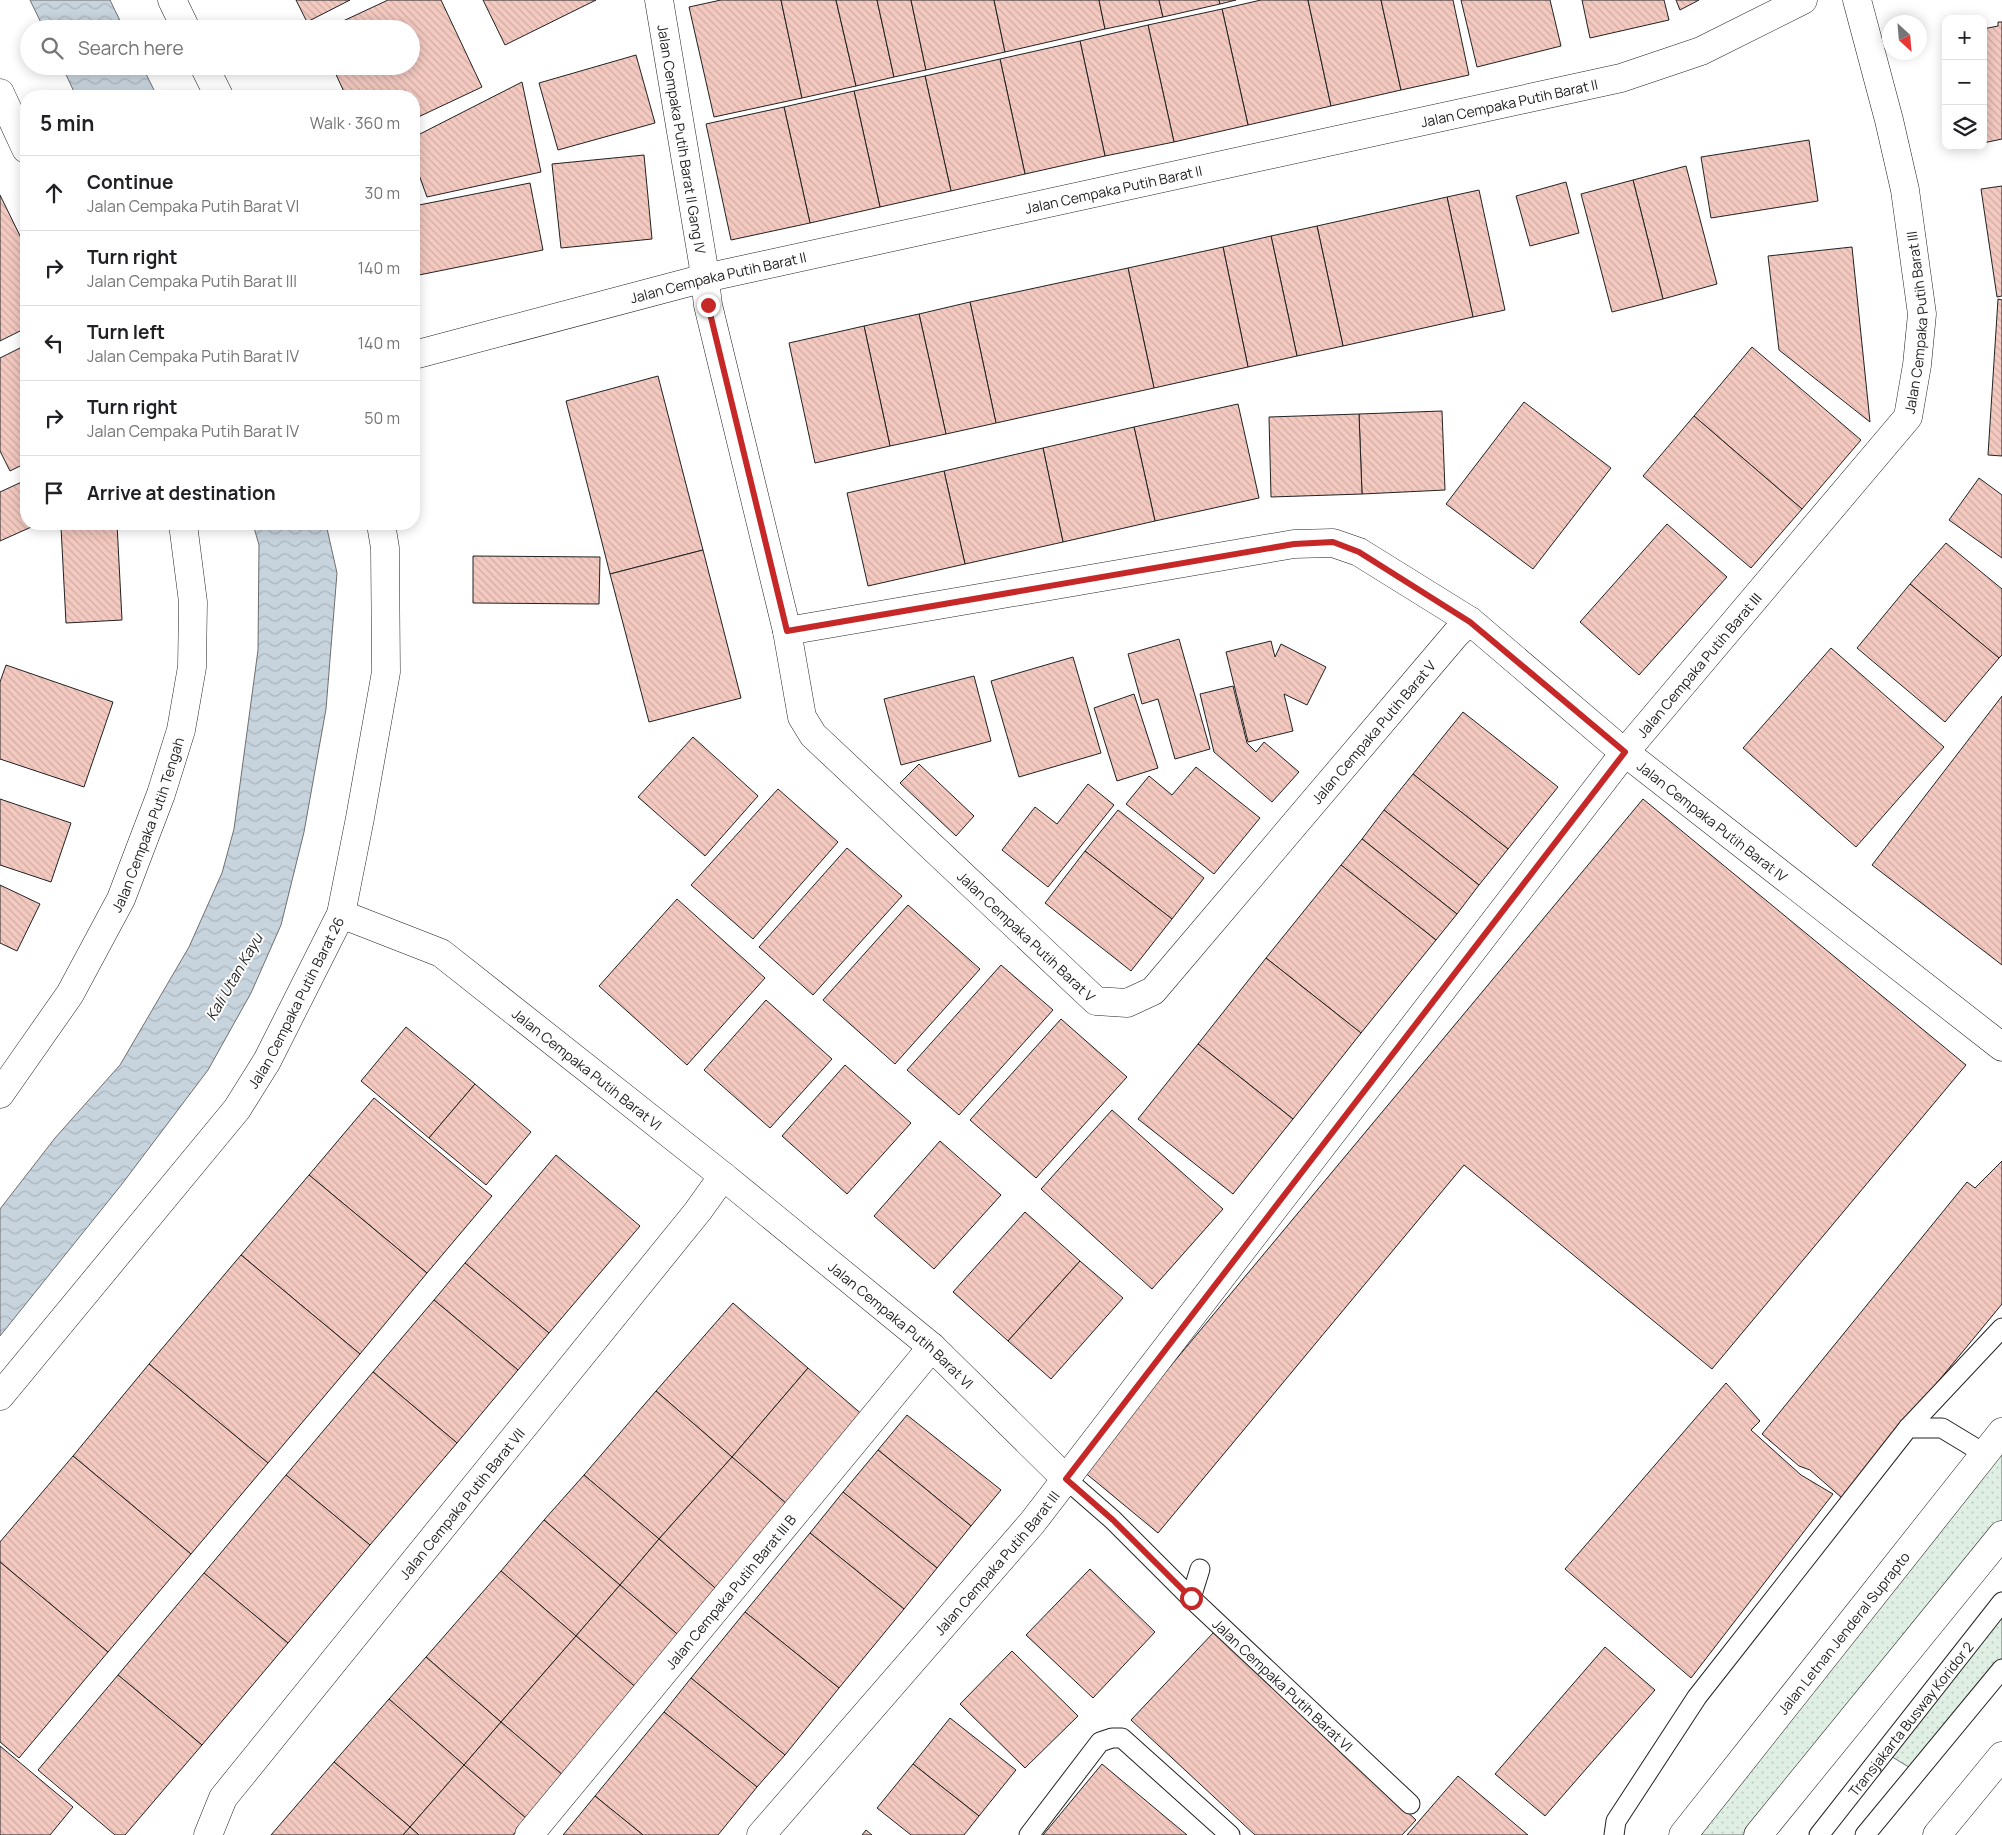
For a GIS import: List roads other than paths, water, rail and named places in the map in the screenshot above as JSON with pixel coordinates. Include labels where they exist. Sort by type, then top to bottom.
[{"type":"street","points":[[172,0],[182,20]]},
{"type":"street","name":"Jalan Cempaka Putih Barat II Gang IV","points":[[660,0],[705,278]]},
{"type":"street","name":"Jalan Cempaka Putih Barat II","points":[[420,353],[705,278],[1621,78],[1701,51],[1803,0]]},
{"type":"street","name":"Jalan Cempaka Putih Barat III","points":[[762,1835],[1032,1523],[1625,752],[1908,417],[1917,365],[1922,314],[1905,190],[1889,120],[1857,0]]},
{"type":"street","points":[[208,75],[215,90]]},
{"type":"street","points":[[0,93],[20,136]]},
{"type":"street","points":[[705,278],[708,305],[787,631]]},
{"type":"street","name":"Jalan Cempaka Putih Tengah","points":[[0,1094],[70,994],[121,898],[161,794],[181,730],[192,667],[194,602],[184,530]]},
{"type":"street","name":"Jalan Cempaka Putih Barat 26","points":[[0,1396],[237,1109],[267,1061],[341,914],[386,672],[385,548],[382,530]]},
{"type":"street","name":"Jalan Cempaka Putih Barat IV","points":[[787,631],[1294,544],[1333,542],[1359,552],[1470,622],[1625,752],[2002,1047]]},
{"type":"street","name":"Jalan Cempaka Putih Barat V","points":[[787,631],[802,716],[813,735],[1096,1001],[1127,1003],[1153,991],[1456,634],[1470,622]]},
{"type":"street","name":"Jalan Cempaka Putih Barat VI","points":[[341,914],[441,953],[723,1176],[932,1347],[1066,1479]]},
{"type":"street","name":"Jalan Cempaka Putih Barat VII","points":[[208,1835],[223,1798],[698,1212],[723,1176]]},
{"type":"street","name":"Jalan Cempaka Putih Barat III B","points":[[529,1835],[900,1389],[932,1347]]},
{"type":"street","name":"Jalan Letnan Jenderal Suprapto","points":[[1682,1835],[2002,1432]]},
{"type":"street","points":[[1758,1835],[2002,1535]]},
{"type":"street","points":[[1937,1835],[2002,1756]]},
{"type":"lane","points":[[1614,1835],[1616,1821],[1697,1697],[1908,1428],[2002,1328]]},
{"type":"lane","points":[[1908,1428],[1942,1428],[1985,1454]]},
{"type":"lane","name":"Jalan Cempaka Putih Barat VI","points":[[1066,1479],[1113,1520],[1191,1598],[1410,1804]]},
{"type":"lane","points":[[1191,1598],[1200,1569]]},
{"type":"lane","name":"Transjakarta Busway Koridor 2","points":[[1819,1835],[2002,1602]]},
{"type":"lane","points":[[1865,1835],[2002,1669]]},
{"type":"lane","points":[[1029,1835],[1100,1742],[1112,1738],[1122,1738],[1230,1835]]},
{"type":"water","points":[[30,0],[110,0],[120,20],[40,20]]},
{"type":"water","points":[[66,75],[146,75],[154,90],[73,90]]},
{"type":"water","name":"Kali Utan Kayu","points":[[255,530],[327,530],[337,573],[326,709],[304,832],[281,925],[251,993],[208,1070],[122,1184],[0,1336],[0,1209],[55,1138],[120,1065],[189,947],[222,873],[234,829],[258,650],[259,545]]}]
